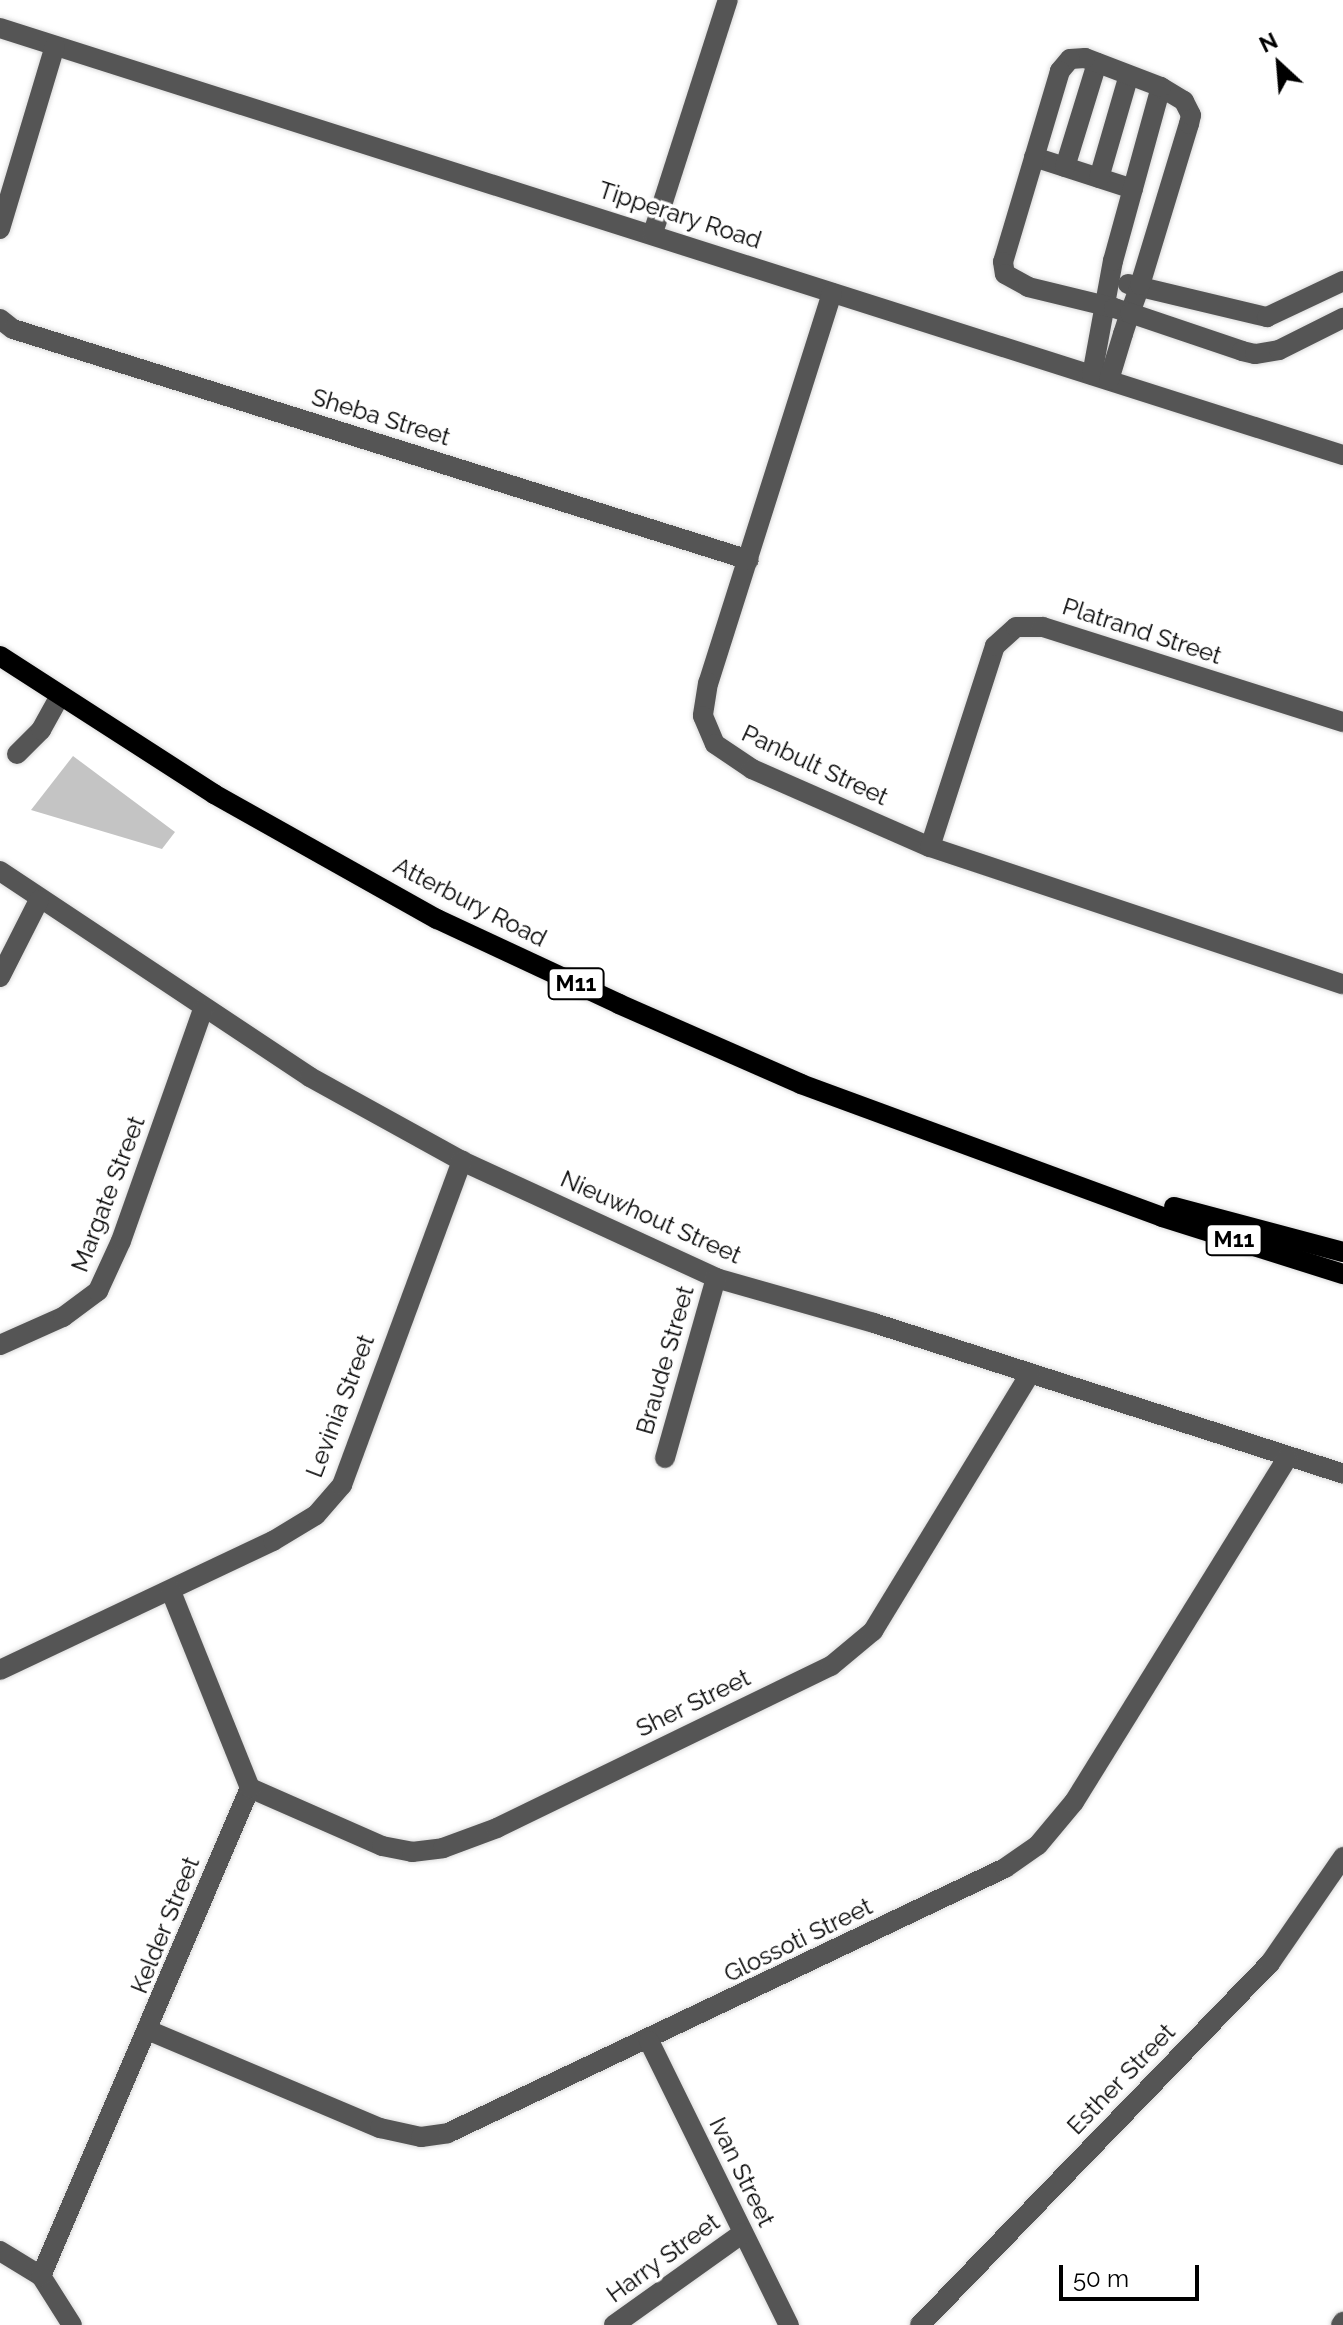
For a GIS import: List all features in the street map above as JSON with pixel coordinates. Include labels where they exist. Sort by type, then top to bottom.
[{"type":"main road","name":"Atterbury Road","points":[[0,656],[189,780],[437,919],[801,1084],[1127,1201],[1162,1217],[1343,1274]]},
{"type":"main road","name":"Atterbury Road","points":[[1127,1201],[1168,1206],[1343,1252]]},
{"type":"street","points":[[653,233],[728,0]]},
{"type":"street","name":"Tipperary Road","points":[[0,28],[653,233],[1343,455]]},
{"type":"street","points":[[0,229],[55,46]]},
{"type":"street","points":[[1101,378],[1130,313],[1140,285],[1191,115],[1184,101],[1161,87],[1077,57],[1064,64],[1003,262],[1005,274],[1028,287],[1107,306],[1130,313],[1255,354],[1279,350],[1343,318]]},
{"type":"street","points":[[1065,167],[1097,63]]},
{"type":"street","points":[[1099,178],[1129,75]]},
{"type":"street","points":[[1101,378],[1110,281],[1161,87]]},
{"type":"street","points":[[1034,157],[1133,189]]},
{"type":"street","points":[[1110,281],[1140,285],[1255,317],[1276,313],[1343,281]]},
{"type":"street","name":"Panbult Street","points":[[832,293],[708,683],[703,716],[715,744],[752,769],[930,847],[1343,984]]},
{"type":"street","points":[[1255,317],[1255,354]]},
{"type":"street","name":"Sheba Street","points":[[0,319],[13,329],[749,560]]},
{"type":"street","name":"Platrand Street","points":[[930,847],[995,646],[1016,627],[1043,627],[1343,722]]},
{"type":"street","points":[[17,754],[41,730],[59,697]]},
{"type":"street","name":"Nieuwhout Street","points":[[0,871],[203,1010],[462,1161],[716,1278],[874,1323],[1287,1459],[1343,1474]]},
{"type":"street","points":[[0,977],[39,900]]},
{"type":"street","name":"Margate Street","points":[[0,1345],[63,1317],[98,1291],[112,1267],[203,1010]]},
{"type":"street","name":"Levinia Street","points":[[0,1670],[298,1528],[342,1485],[462,1161]]},
{"type":"street","name":"Braude Street","points":[[665,1458],[716,1278]]},
{"type":"street","name":"Sher Street","points":[[250,1788],[382,1846],[412,1852],[443,1848],[497,1828],[831,1666],[873,1631],[1029,1375]]},
{"type":"street","name":"Glossoti Street","points":[[150,2031],[380,2128],[421,2137],[448,2133],[649,2041],[1005,1868],[1038,1845],[1074,1802],[1287,1459]]},
{"type":"street","points":[[171,1591],[250,1788]]},
{"type":"street","name":"Kelder Street","points":[[41,2276],[150,2031],[250,1788]]},
{"type":"street","name":"Esther Street","points":[[920,2325],[1270,1963],[1343,1857]]},
{"type":"street","name":"Ivan Street","points":[[649,2041],[789,2325]]},
{"type":"street","name":"Harry Street","points":[[614,2325],[743,2233]]},
{"type":"street","points":[[0,2251],[41,2276],[72,2325]]},
{"type":"building","points":[[73,756],[175,832],[162,849],[31,810]]}]
